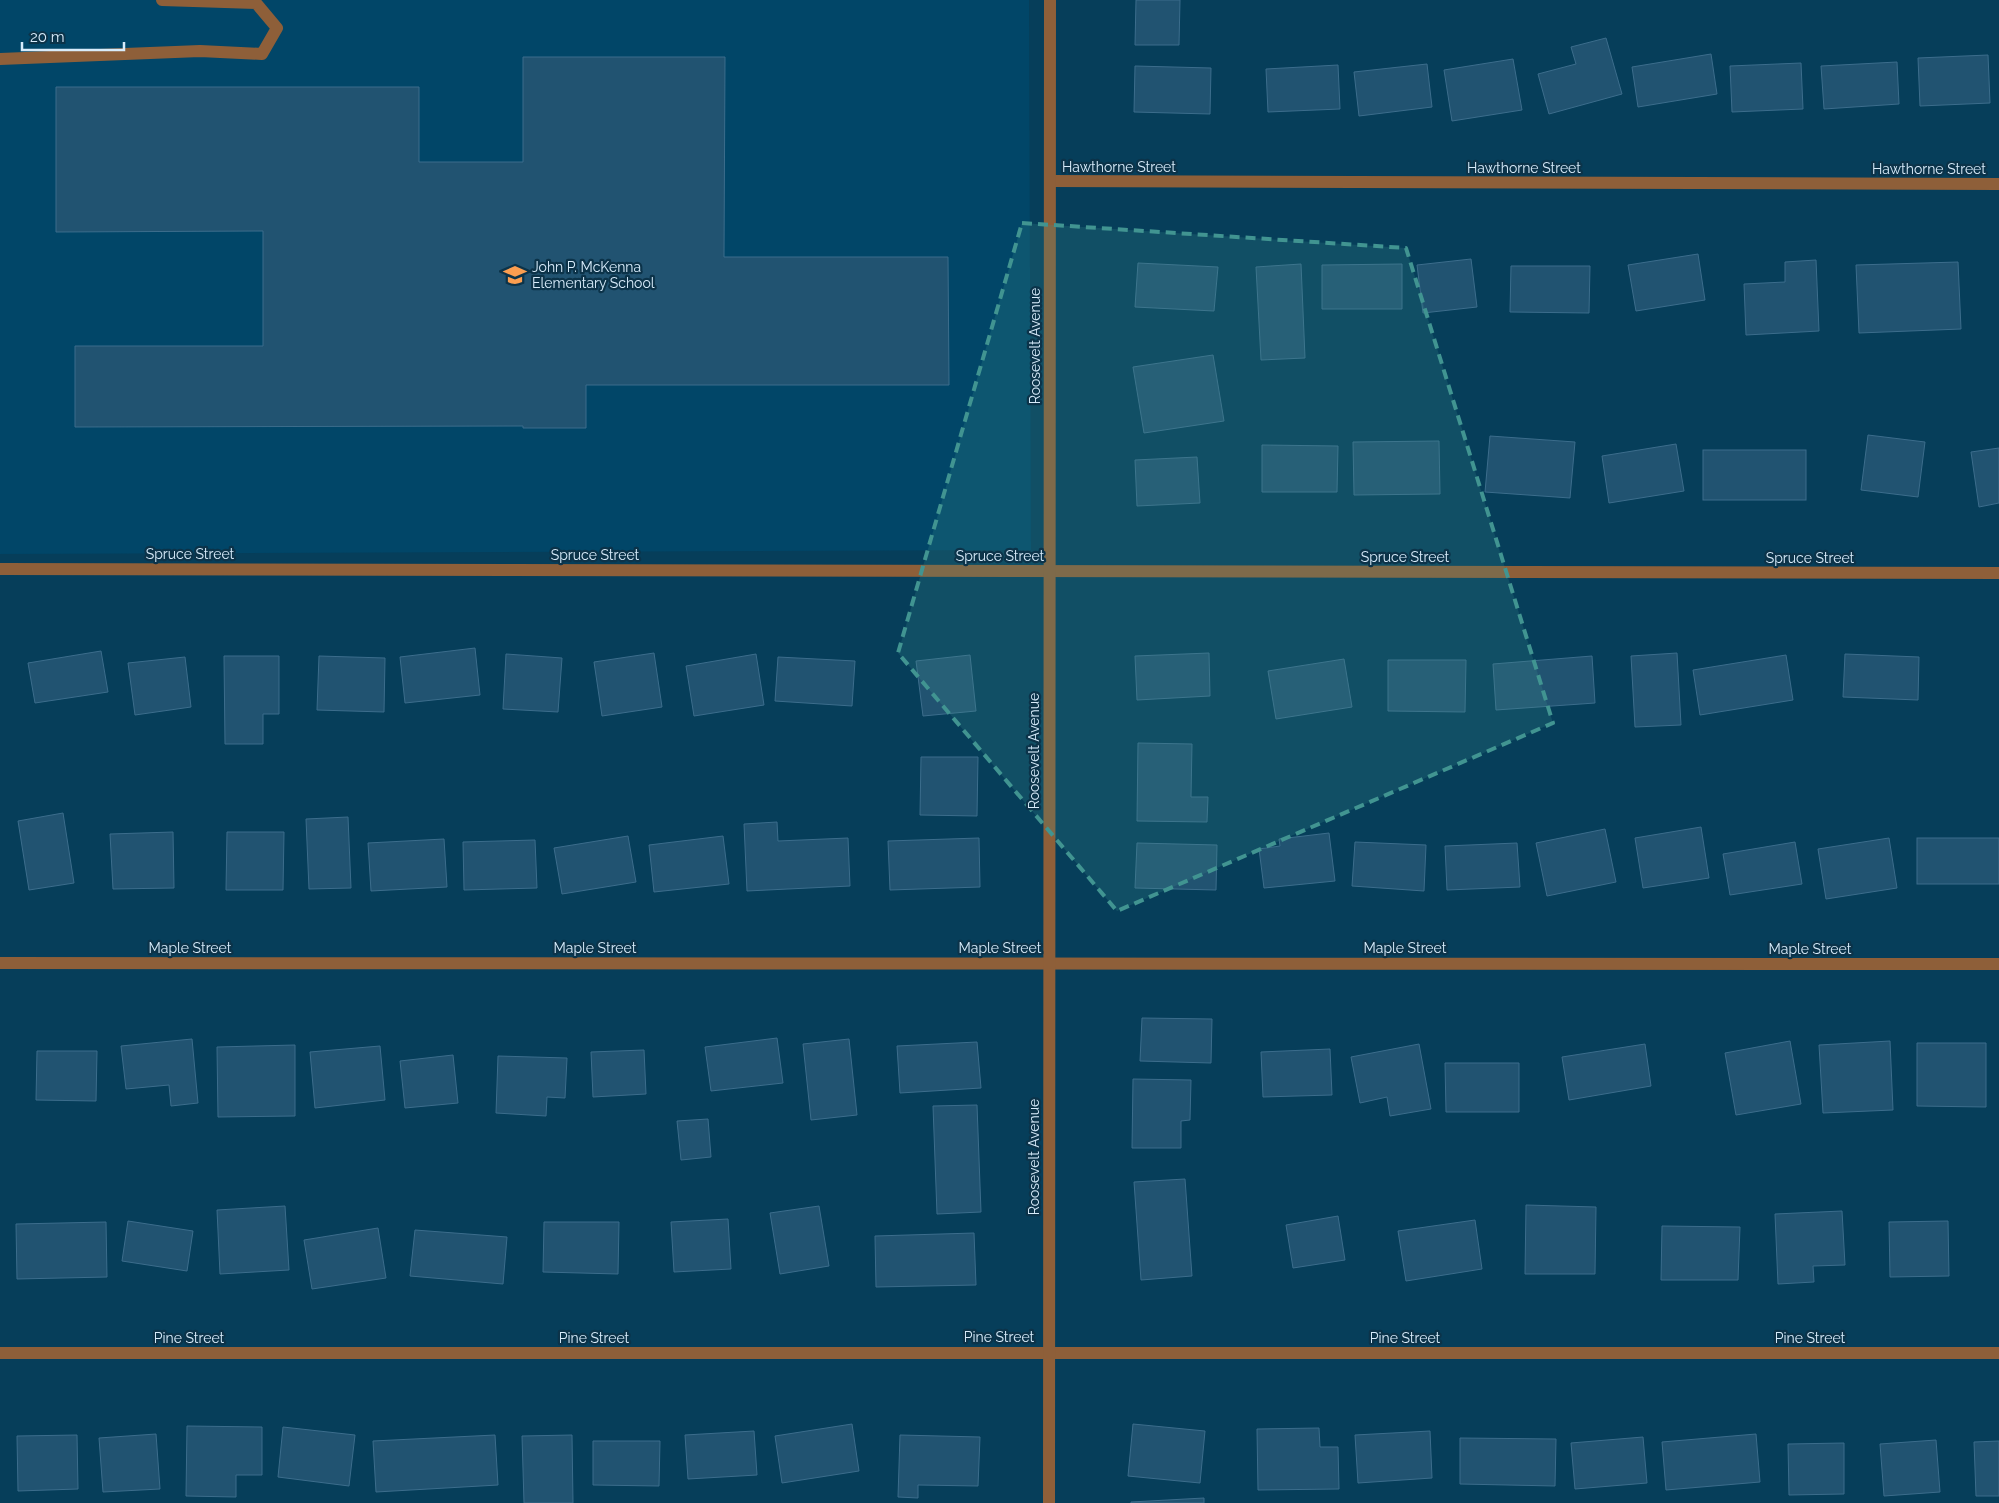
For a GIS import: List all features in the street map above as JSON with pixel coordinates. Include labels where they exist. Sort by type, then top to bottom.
[{"type":"street","points":[[0,59],[200,52],[262,54],[277,28],[256,3],[162,0]]},
{"type":"street","name":"Roosevelt Avenue","points":[[1049,1503],[1050,0]]},
{"type":"street","name":"Hawthorne Street","points":[[1050,182],[1999,184]]},
{"type":"street","name":"Spruce Street","points":[[0,569],[1999,573]]},
{"type":"street","name":"Maple Street","points":[[0,963],[1999,964]]},
{"type":"street","name":"Pine Street","points":[[0,1353],[1999,1353]]},
{"type":"highlighted area","points":[[1022,223],[1406,248],[1553,723],[1117,911],[898,653]]},
{"type":"shaded area","name":"John P. McKenna Elementary School","points":[[0,0],[1029,0],[1031,550],[0,554]]},
{"type":"building","points":[[1136,0],[1180,0],[1179,45],[1135,45]]},
{"type":"building","points":[[1606,38],[1622,94],[1549,114],[1538,74],[1576,64],[1571,47]]},
{"type":"building","points":[[1711,54],[1717,94],[1638,107],[1632,67]]},
{"type":"building","points":[[1988,55],[1990,103],[1920,106],[1918,58]]},
{"type":"building","points":[[523,57],[725,57],[724,257],[948,257],[949,385],[586,385],[586,428],[523,428],[523,426],[75,427],[75,346],[263,346],[263,231],[56,232],[56,87],[419,87],[419,162],[523,162]]},
{"type":"building","points":[[1513,59],[1522,110],[1452,121],[1444,70]]},
{"type":"building","points":[[1897,62],[1899,104],[1824,109],[1821,66]]},
{"type":"building","points":[[1801,63],[1803,109],[1732,112],[1730,66]]},
{"type":"building","points":[[1427,64],[1432,107],[1359,116],[1354,72]]},
{"type":"building","points":[[1338,65],[1340,109],[1268,112],[1266,69]]},
{"type":"building","points":[[1135,66],[1211,68],[1210,114],[1134,112]]},
{"type":"building","points":[[1698,254],[1705,300],[1636,311],[1628,265]]},
{"type":"building","points":[[1471,259],[1477,307],[1423,313],[1417,265]]},
{"type":"building","points":[[1816,260],[1819,331],[1746,335],[1744,284],[1785,282],[1785,262]]},
{"type":"building","points":[[1958,262],[1961,329],[1859,333],[1856,265]]},
{"type":"building","points":[[1138,263],[1218,267],[1214,311],[1135,307]]},
{"type":"building","points":[[1301,264],[1305,358],[1261,360],[1256,267]]},
{"type":"building","points":[[1402,264],[1402,309],[1322,309],[1322,265]]},
{"type":"building","points":[[1511,266],[1590,266],[1589,313],[1510,312]]},
{"type":"building","points":[[1213,355],[1224,421],[1144,433],[1133,367]]},
{"type":"building","points":[[1868,435],[1925,442],[1918,497],[1861,490]]},
{"type":"building","points":[[1490,436],[1575,442],[1570,498],[1485,492]]},
{"type":"building","points":[[1439,441],[1440,494],[1354,495],[1353,442]]},
{"type":"building","points":[[1676,444],[1684,491],[1609,503],[1602,456]]},
{"type":"building","points":[[1262,445],[1338,446],[1337,492],[1262,492]]},
{"type":"building","points":[[1999,448],[1999,503],[1979,507],[1971,452]]},
{"type":"building","points":[[1703,450],[1806,450],[1806,500],[1703,500]]},
{"type":"building","points":[[1197,457],[1200,503],[1137,506],[1135,460]]},
{"type":"building","points":[[475,648],[480,695],[405,703],[400,657]]},
{"type":"building","points":[[101,651],[108,692],[35,703],[28,663]]},
{"type":"building","points":[[654,653],[662,707],[602,716],[594,662]]},
{"type":"building","points":[[1209,653],[1210,696],[1137,700],[1135,656]]},
{"type":"building","points":[[1677,653],[1681,725],[1635,727],[1631,656]]},
{"type":"building","points":[[506,654],[562,658],[558,712],[503,709]]},
{"type":"building","points":[[756,654],[764,705],[694,716],[686,666]]},
{"type":"building","points":[[1845,654],[1919,657],[1918,700],[1843,697]]},
{"type":"building","points":[[970,655],[976,711],[923,716],[916,661]]},
{"type":"building","points":[[1786,655],[1793,700],[1700,715],[1693,670]]},
{"type":"building","points":[[224,656],[279,656],[279,714],[263,714],[263,744],[225,744]]},
{"type":"building","points":[[319,656],[385,658],[384,712],[317,710]]},
{"type":"building","points":[[1592,656],[1595,703],[1496,710],[1493,664]]},
{"type":"building","points":[[185,657],[191,707],[135,715],[128,663]]},
{"type":"building","points":[[778,657],[855,661],[852,706],[775,701]]},
{"type":"building","points":[[1344,659],[1352,707],[1276,719],[1268,671]]},
{"type":"building","points":[[1388,660],[1466,660],[1465,712],[1388,711]]},
{"type":"building","points":[[1138,743],[1192,744],[1191,797],[1208,797],[1207,822],[1137,821]]},
{"type":"building","points":[[921,757],[978,757],[977,816],[920,815]]},
{"type":"building","points":[[63,813],[74,883],[29,890],[18,821]]},
{"type":"building","points":[[348,817],[351,888],[309,889],[306,819]]},
{"type":"building","points":[[777,822],[778,841],[848,838],[850,886],[747,891],[744,824]]},
{"type":"building","points":[[1701,827],[1709,878],[1643,888],[1635,838]]},
{"type":"building","points":[[1605,829],[1616,882],[1547,896],[1536,843]]},
{"type":"building","points":[[173,832],[174,888],[113,889],[110,834]]},
{"type":"building","points":[[227,832],[284,832],[283,890],[226,890]]},
{"type":"building","points":[[1329,833],[1335,881],[1264,888],[1259,849],[1280,846],[1279,839]]},
{"type":"building","points":[[628,836],[636,882],[562,894],[554,848]]},
{"type":"building","points":[[723,836],[729,884],[654,892],[649,845]]},
{"type":"building","points":[[979,838],[980,887],[890,890],[888,841]]},
{"type":"building","points":[[1889,838],[1897,888],[1826,899],[1818,849]]},
{"type":"building","points":[[1917,838],[1999,838],[1999,884],[1917,884]]},
{"type":"building","points":[[444,839],[447,887],[371,891],[368,843]]},
{"type":"building","points":[[535,840],[537,888],[464,890],[463,842]]},
{"type":"building","points":[[1355,842],[1426,845],[1424,891],[1352,886]]},
{"type":"building","points":[[1795,842],[1802,884],[1730,895],[1723,854]]},
{"type":"building","points":[[1137,843],[1217,845],[1216,890],[1135,888]]},
{"type":"building","points":[[1517,843],[1520,887],[1447,890],[1445,846]]},
{"type":"building","points":[[1142,1018],[1212,1019],[1211,1063],[1140,1061]]},
{"type":"building","points":[[777,1038],[783,1083],[711,1091],[705,1047]]},
{"type":"building","points":[[192,1039],[198,1103],[171,1106],[169,1085],[126,1089],[121,1046]]},
{"type":"building","points":[[849,1039],[857,1115],[811,1120],[803,1044]]},
{"type":"building","points":[[1790,1041],[1801,1104],[1736,1115],[1725,1053]]},
{"type":"building","points":[[1890,1041],[1893,1110],[1823,1113],[1819,1045]]},
{"type":"building","points":[[977,1042],[981,1088],[900,1093],[897,1046]]},
{"type":"building","points":[[1917,1043],[1986,1043],[1986,1107],[1917,1106]]},
{"type":"building","points":[[1419,1044],[1431,1109],[1390,1116],[1387,1097],[1360,1103],[1351,1057]]},
{"type":"building","points":[[1645,1044],[1651,1086],[1569,1100],[1562,1057]]},
{"type":"building","points":[[295,1045],[295,1116],[218,1117],[217,1047]]},
{"type":"building","points":[[380,1046],[385,1100],[315,1108],[310,1052]]},
{"type":"building","points":[[1330,1049],[1332,1095],[1263,1097],[1261,1052]]},
{"type":"building","points":[[644,1050],[646,1094],[593,1097],[591,1052]]},
{"type":"building","points":[[37,1051],[97,1051],[96,1101],[36,1100]]},
{"type":"building","points":[[453,1055],[458,1103],[405,1108],[400,1061]]},
{"type":"building","points":[[498,1056],[567,1058],[565,1098],[547,1097],[546,1116],[496,1113]]},
{"type":"building","points":[[1445,1063],[1519,1063],[1519,1112],[1446,1112]]},
{"type":"building","points":[[1133,1079],[1191,1080],[1190,1120],[1181,1121],[1181,1148],[1132,1148]]},
{"type":"building","points":[[977,1105],[981,1212],[937,1214],[933,1106]]},
{"type":"building","points":[[708,1119],[711,1157],[681,1160],[677,1121]]},
{"type":"building","points":[[1185,1179],[1192,1276],[1141,1280],[1134,1182]]},
{"type":"building","points":[[1526,1205],[1596,1207],[1595,1274],[1525,1274]]},
{"type":"building","points":[[285,1206],[289,1270],[220,1274],[217,1210]]},
{"type":"building","points":[[819,1206],[829,1266],[780,1274],[770,1213]]},
{"type":"building","points":[[1842,1211],[1845,1265],[1813,1266],[1814,1282],[1778,1284],[1775,1214]]},
{"type":"building","points":[[1338,1216],[1345,1260],[1293,1268],[1286,1225]]},
{"type":"building","points":[[728,1219],[731,1269],[674,1272],[671,1222]]},
{"type":"building","points":[[1475,1220],[1482,1269],[1406,1281],[1398,1231]]},
{"type":"building","points":[[128,1221],[193,1231],[187,1271],[122,1261]]},
{"type":"building","points":[[1948,1221],[1949,1276],[1890,1277],[1889,1222]]},
{"type":"building","points":[[106,1222],[107,1277],[17,1279],[16,1224]]},
{"type":"building","points":[[544,1222],[619,1222],[618,1274],[543,1272]]},
{"type":"building","points":[[1662,1226],[1740,1227],[1738,1280],[1661,1280]]},
{"type":"building","points":[[378,1228],[386,1278],[312,1289],[304,1240]]},
{"type":"building","points":[[415,1230],[507,1237],[503,1284],[410,1276]]},
{"type":"building","points":[[974,1233],[976,1285],[876,1287],[875,1236]]},
{"type":"building","points":[[852,1424],[859,1471],[782,1483],[775,1436]]},
{"type":"building","points":[[1133,1424],[1205,1431],[1200,1483],[1128,1476]]},
{"type":"building","points":[[187,1426],[262,1427],[262,1475],[236,1475],[236,1497],[186,1496]]},
{"type":"building","points":[[283,1427],[355,1435],[349,1486],[278,1477]]},
{"type":"building","points":[[1319,1428],[1320,1447],[1338,1447],[1339,1489],[1258,1490],[1257,1429]]},
{"type":"building","points":[[754,1431],[757,1475],[688,1479],[685,1435]]},
{"type":"building","points":[[1430,1431],[1432,1478],[1358,1483],[1355,1435]]},
{"type":"building","points":[[156,1434],[160,1489],[103,1492],[99,1438]]},
{"type":"building","points":[[1756,1434],[1760,1482],[1666,1490],[1662,1442]]},
{"type":"building","points":[[77,1435],[78,1489],[18,1491],[17,1436]]},
{"type":"building","points":[[495,1435],[498,1485],[376,1492],[373,1441]]},
{"type":"building","points":[[572,1435],[573,1503],[524,1503],[522,1436]]},
{"type":"building","points":[[900,1435],[980,1437],[978,1486],[918,1485],[918,1498],[898,1497]]},
{"type":"building","points":[[1643,1437],[1647,1483],[1575,1489],[1571,1443]]},
{"type":"building","points":[[1460,1438],[1556,1439],[1555,1486],[1460,1484]]},
{"type":"building","points":[[1936,1440],[1940,1492],[1884,1496],[1880,1444]]},
{"type":"building","points":[[593,1441],[660,1441],[659,1486],[593,1485]]},
{"type":"building","points":[[1999,1441],[1999,1496],[1976,1496],[1974,1442]]},
{"type":"building","points":[[1844,1443],[1844,1494],[1789,1495],[1788,1444]]},
{"type":"building","points":[[1204,1498],[1204,1503],[1131,1503],[1131,1502]]},
{"type":"place","name":"John P. McKenna Elementary School","points":[[515,275]]}]
